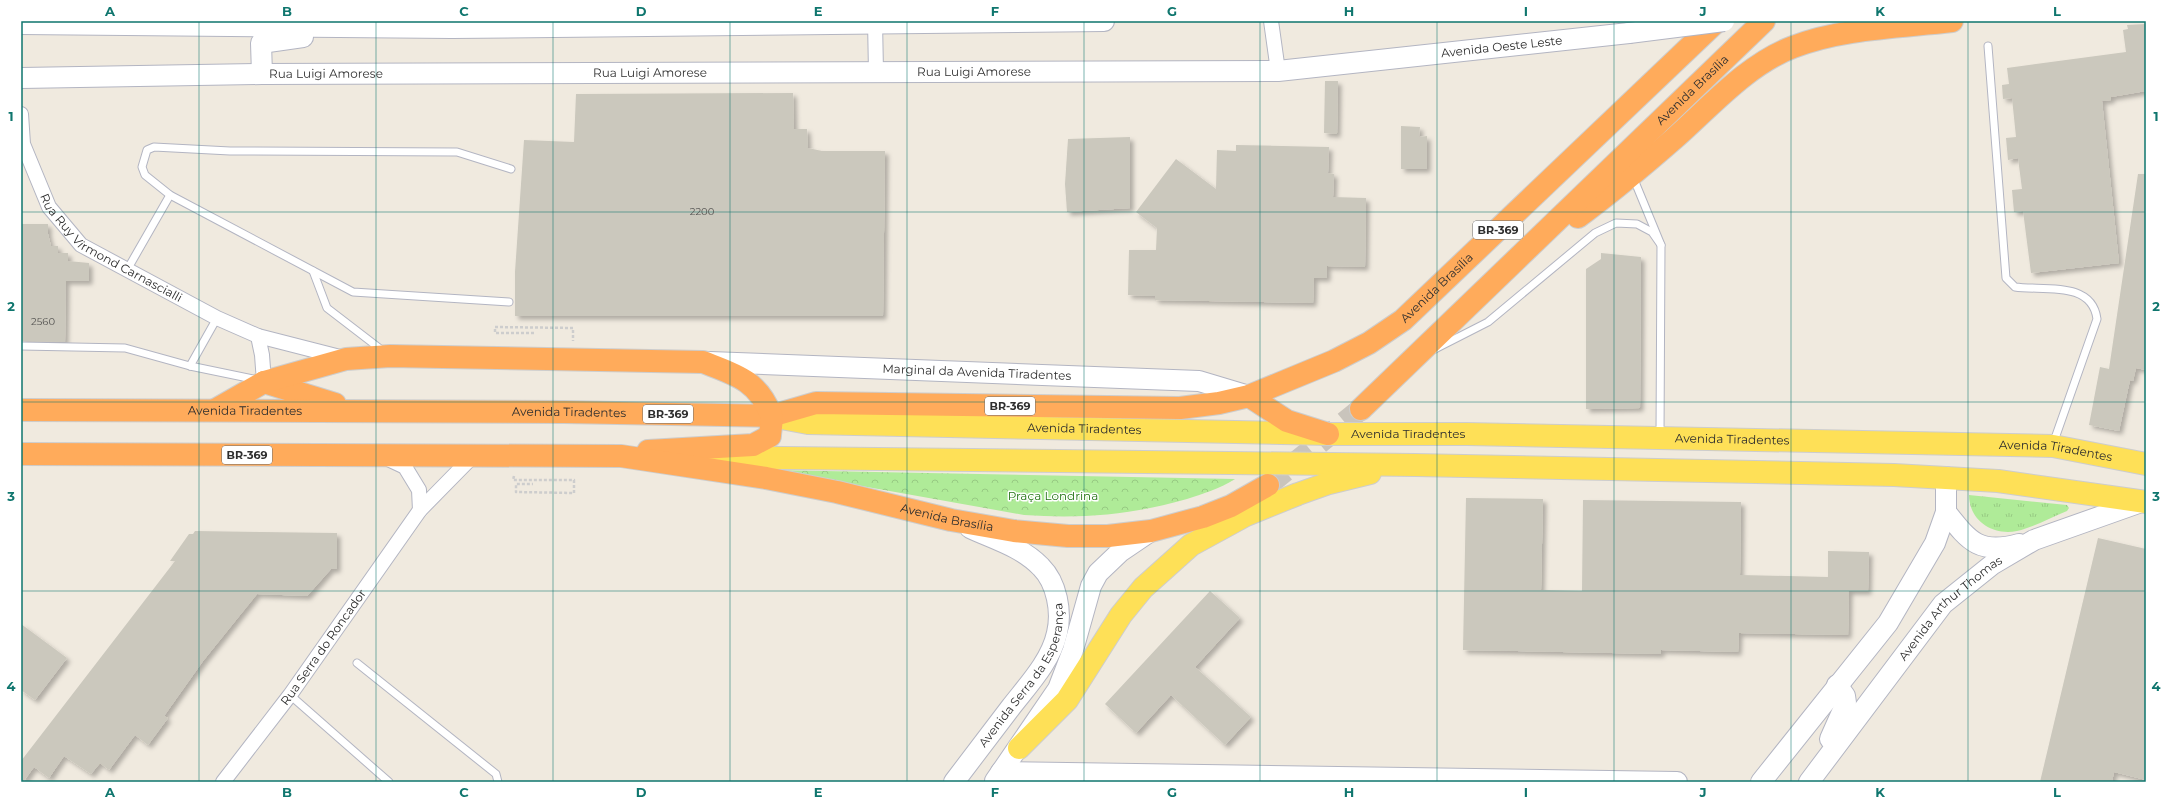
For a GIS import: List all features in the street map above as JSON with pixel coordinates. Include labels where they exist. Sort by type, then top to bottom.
[{"type":"highway","name":"Avenida Brasília","points":[[1249,396],[1334,361],[1369,343],[1403,320],[1717,21]]},
{"type":"highway","name":"Avenida Brasília","points":[[1361,409],[1414,360],[1764,21]]},
{"type":"highway","points":[[1496,280],[1632,176],[1741,79],[1771,57],[1794,46],[1835,35],[1952,21]]},
{"type":"highway","points":[[214,411],[264,382],[346,359],[390,356],[703,362],[741,376],[756,388],[771,416],[770,436],[753,445],[642,452],[621,456]]},
{"type":"highway","points":[[264,382],[358,411]]},
{"type":"highway","name":"BR-369","points":[[771,416],[816,402],[1180,408],[1219,403],[1249,396]]},
{"type":"highway","points":[[1249,396],[1287,421],[1328,434]]},
{"type":"highway","name":"Avenida Tiradentes","points":[[21,410],[358,411],[771,416]]},
{"type":"highway","name":"BR-369","points":[[21,454],[621,456]]},
{"type":"highway","name":"Avenida Brasília","points":[[621,456],[780,481],[837,492],[952,520],[1014,531],[1068,536],[1108,536],[1151,531],[1210,514],[1231,506],[1268,485]]},
{"type":"main road","name":"Avenida Tiradentes","points":[[771,416],[808,423],[1328,434],[1467,434],[2053,446],[2146,464]]},
{"type":"main road","points":[[1019,748],[1067,700],[1121,615],[1143,588],[1191,545],[1246,515],[1298,494],[1329,483],[1409,465],[1425,447],[1433,442],[1467,434]]},
{"type":"main road","points":[[1946,478],[1954,464],[1965,458],[2053,446]]},
{"type":"main road","points":[[621,456],[1409,465],[1858,474],[1998,481],[2145,502]]},
{"type":"street","points":[[21,24],[368,28],[452,25],[1104,21]]},
{"type":"street","points":[[1271,21],[1278,71]]},
{"type":"street","name":"Avenida Oeste Leste","points":[[1278,71],[1629,33],[1724,21]]},
{"type":"street","points":[[875,23],[876,72]]},
{"type":"street","points":[[262,74],[261,43],[368,28]]},
{"type":"street","name":"Rua Luigi Amorese","points":[[21,78],[262,74],[1278,71]]},
{"type":"street","name":"Rua Ruy Virmond Carnascialli","points":[[21,114],[23,144],[49,207],[81,245],[217,318],[258,336],[346,359]]},
{"type":"street","points":[[258,336],[262,355],[264,382]]},
{"type":"street","name":"Marginal da Avenida Tiradentes","points":[[703,362],[1199,382],[1249,396]]},
{"type":"street","name":"Rua Serra do Roncador","points":[[223,782],[290,695],[420,510],[474,455]]},
{"type":"street","points":[[380,456],[405,467],[418,490],[420,510]]},
{"type":"street","points":[[1761,782],[1888,623],[1935,543],[1946,512],[1946,478]]},
{"type":"street","name":"Avenida Arthur Thomas","points":[[1811,780],[1943,604],[1993,564],[2034,540],[2145,502]]},
{"type":"street","points":[[1946,512],[1968,537],[1982,546],[1997,549],[2034,540]]},
{"type":"street","name":"Avenida Serra da Esperança","points":[[952,520],[1016,548],[1032,558],[1048,576],[1056,595],[1058,609],[1057,633],[1048,655],[1034,678],[954,782]]},
{"type":"street","points":[[998,777],[1058,689],[1073,650],[1091,586],[1098,573],[1120,552],[1151,531]]},
{"type":"street","points":[[1811,780],[1846,703],[1845,696],[1837,685]]},
{"type":"street","points":[[998,777],[1677,782]]},
{"type":"lane","points":[[1988,46],[2006,278],[2015,287],[2060,288],[2076,292],[2090,300],[2096,310],[2097,318],[2053,446]]},
{"type":"lane","points":[[509,302],[353,292],[170,195],[144,175],[142,167],[147,150],[154,147],[230,151],[457,152],[510,170]]},
{"type":"lane","points":[[1632,176],[1661,245],[1660,438]]},
{"type":"lane","points":[[128,270],[170,195]]},
{"type":"lane","points":[[1414,360],[1488,322],[1595,233],[1616,223],[1637,224],[1652,232],[1661,245]]},
{"type":"lane","points":[[313,271],[327,308],[390,356]]},
{"type":"lane","points":[[190,366],[217,318]]},
{"type":"lane","points":[[21,346],[125,348],[190,366],[264,382]]},
{"type":"lane","points":[[357,663],[496,774],[498,782]]},
{"type":"lane","points":[[290,695],[389,782]]},
{"type":"path","points":[[534,333],[495,333],[495,327],[573,328],[573,360]]},
{"type":"path","points":[[515,455],[513,480],[574,480],[574,492],[516,492],[516,484],[533,484]]},
{"type":"green space","name":"Praça Londrina","points":[[772,470],[1235,479],[1218,488],[1199,495],[1146,509],[1086,516],[1045,516],[1024,515]]},
{"type":"green space","points":[[1969,495],[2067,505],[2069,508],[2067,511],[2036,525],[2017,531],[1999,531],[1984,524],[1978,519],[1970,504]]},
{"type":"building","points":[[2146,24],[2146,91],[2111,97],[2111,100],[2102,101],[2119,263],[2031,273],[2023,211],[2014,212],[2012,190],[2022,189],[2018,158],[2008,160],[2006,138],[2016,137],[2012,98],[2003,99],[2002,85],[2009,84],[2007,68],[2126,52],[2123,30],[2128,29],[2127,25]]},
{"type":"building","points":[[1325,81],[1338,81],[1337,134],[1324,133]]},
{"type":"building","points":[[793,93],[794,129],[807,129],[808,148],[822,151],[885,151],[883,316],[515,316],[515,272],[524,140],[574,142],[576,94]]},
{"type":"building","points":[[1401,126],[1420,127],[1419,137],[1427,136],[1427,169],[1401,169]]},
{"type":"building","points":[[1130,137],[1130,208],[1067,212],[1065,184],[1068,139]]},
{"type":"building","points":[[1236,145],[1329,147],[1328,173],[1334,174],[1333,197],[1366,198],[1365,267],[1327,266],[1327,278],[1314,278],[1313,303],[1155,300],[1155,296],[1128,295],[1129,250],[1156,250],[1157,228],[1136,212],[1176,159],[1216,189],[1217,150],[1236,151]]},
{"type":"building","points":[[2138,174],[2146,174],[2146,370],[2136,368],[2133,381],[2130,380],[2119,431],[2089,425],[2100,367],[2109,369]]},
{"type":"building","points":[[21,224],[48,224],[48,234],[51,246],[58,246],[58,253],[68,253],[68,261],[89,263],[89,281],[66,281],[65,342],[21,341]]},
{"type":"building","points":[[1601,253],[1641,257],[1640,408],[1586,409],[1586,269],[1601,259]]},
{"type":"building","points":[[1466,498],[1543,499],[1541,590],[1582,591],[1583,500],[1741,502],[1740,575],[1828,577],[1828,551],[1869,552],[1868,591],[1849,591],[1848,635],[1739,633],[1738,652],[1661,650],[1661,654],[1463,650]]},
{"type":"building","points":[[195,531],[337,533],[337,569],[331,569],[307,596],[257,594],[203,661],[164,716],[168,718],[148,745],[135,735],[109,770],[100,763],[91,774],[64,756],[49,778],[34,767],[23,782],[21,782],[21,761],[175,561],[170,561],[189,534],[193,534]]},
{"type":"building","points":[[2098,538],[2146,549],[2146,780],[2114,772],[2112,782],[2040,782]]},
{"type":"building","points":[[1210,591],[1240,618],[1195,667],[1251,717],[1225,745],[1171,695],[1136,733],[1105,704]]},
{"type":"building","points":[[21,624],[67,658],[35,700],[21,690]]},
{"type":"tunnel","points":[[1268,485],[1361,409]]}]
